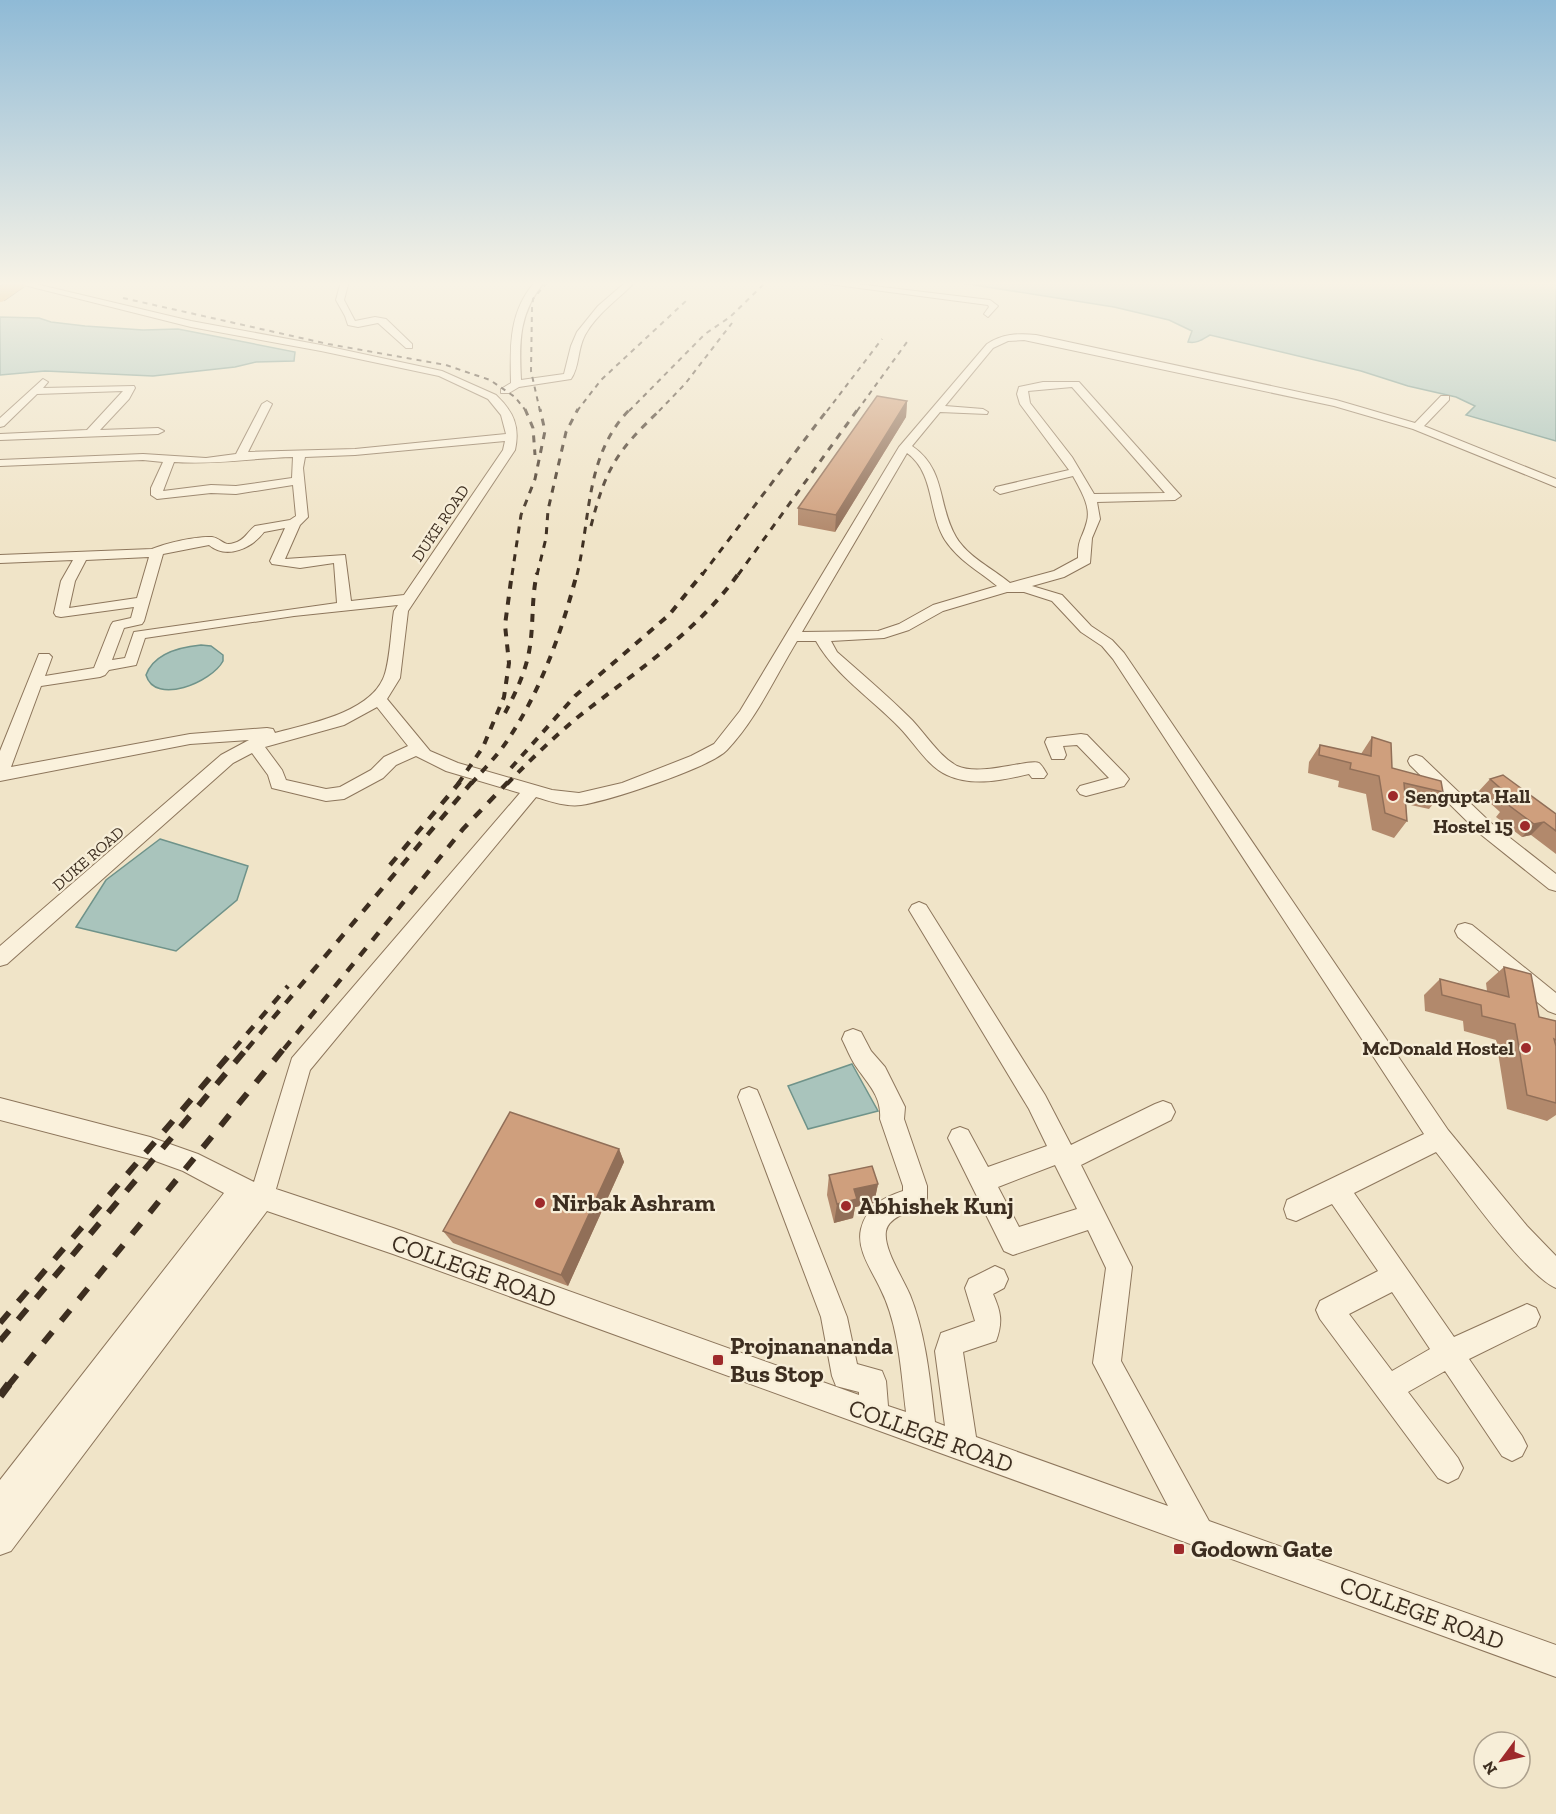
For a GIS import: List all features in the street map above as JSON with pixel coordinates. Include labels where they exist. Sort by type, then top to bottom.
[{"type":"street","points":[[0,463],[112,458],[170,458],[206,461],[240,456],[355,452],[513,437],[511,421],[492,397],[442,374],[403,366]]},
{"type":"street","points":[[516,366],[516,384]]},
{"type":"street","points":[[492,397],[516,384],[567,377],[572,372],[573,366]]},
{"type":"street","points":[[379,699],[424,755],[452,767],[526,789],[579,800],[626,788],[697,760],[720,748],[746,714],[905,447],[973,366]]},
{"type":"street","points":[[1164,366],[1336,403],[1417,427],[1556,483]]},
{"type":"street","points":[[1184,383],[1193,372]]},
{"type":"street","points":[[0,424],[48,378]]},
{"type":"street","points":[[792,637],[879,634],[904,627],[938,608],[1059,574],[1085,560],[1085,541],[1094,520],[1090,498],[1076,472],[1025,404],[1023,389],[1043,385],[1076,384],[1175,496],[1090,498]]},
{"type":"street","points":[[34,391],[130,388],[126,397],[90,434]]},
{"type":"street","points":[[1417,427],[1445,398]]},
{"type":"street","points":[[240,456],[267,404]]},
{"type":"street","points":[[936,409],[983,412]]},
{"type":"street","points":[[0,437],[158,431]]},
{"type":"street","name":"DUKE ROAD","points":[[0,958],[227,759],[254,744],[338,721],[379,699],[392,678],[401,611],[509,450],[513,437]]},
{"type":"street","points":[[905,447],[920,455],[929,468],[941,519],[963,556],[1007,588],[1025,588],[1057,598],[1086,629],[1119,656],[1440,1138],[1504,1218],[1556,1275]]},
{"type":"street","points":[[300,453],[297,468],[302,517],[294,524],[278,561],[286,564],[340,558],[344,606]]},
{"type":"street","points":[[170,458],[157,488],[157,495],[211,489],[245,489],[299,480]]},
{"type":"street","points":[[1000,490],[1076,472]]},
{"type":"street","points":[[0,558],[154,553],[166,548],[212,541],[217,547],[224,549],[241,546],[254,538],[260,529],[294,524]]},
{"type":"street","points":[[35,682],[100,672],[118,625],[137,621],[141,602],[158,556],[154,553]]},
{"type":"street","points":[[82,555],[68,581],[61,613],[141,602]]},
{"type":"street","points":[[102,666],[132,662],[139,635],[410,599]]},
{"type":"street","points":[[821,636],[831,654],[897,715],[937,759],[953,771],[978,776],[1036,770],[1030,763],[1032,761],[1060,758],[1053,742],[1081,739],[1120,779],[1118,782],[1086,790]]},
{"type":"street","points":[[0,774],[44,657]]},
{"type":"street","points":[[0,774],[190,739],[300,731]]},
{"type":"street","points":[[254,744],[276,774],[278,784],[326,795],[344,793],[377,774],[390,761],[417,749]]},
{"type":"street","points":[[1416,761],[1485,828],[1556,884]]},
{"type":"street","points":[[0,1540],[95,1415],[252,1193],[300,1065],[526,789]]},
{"type":"street","points":[[919,910],[1037,1102],[1119,1267],[1107,1363],[1199,1532]]},
{"type":"street","points":[[1465,932],[1556,1005]]},
{"type":"street","points":[[853,1039],[863,1058],[877,1074],[893,1107],[892,1119],[915,1186],[915,1198],[891,1208],[877,1220],[874,1231],[874,1248],[893,1287],[904,1320],[918,1390],[922,1433]]},
{"type":"street","points":[[749,1097],[834,1317],[846,1376],[872,1381],[875,1416]]},
{"type":"street","name":"COLLEGE ROAD","points":[[0,1109],[150,1148],[190,1162],[252,1193],[393,1241],[1556,1661]]},
{"type":"street","points":[[982,1181],[1063,1156],[1163,1112]]},
{"type":"street","points":[[960,1138],[1013,1242],[1094,1216]]},
{"type":"street","points":[[1296,1209],[1440,1138]]},
{"type":"street","points":[[1336,1188],[1512,1446]]},
{"type":"street","points":[[0,1504],[252,1193]]},
{"type":"street","points":[[1396,1276],[1329,1310],[1448,1468]]},
{"type":"street","points":[[963,1448],[950,1351],[951,1343],[986,1331],[990,1325],[988,1312],[978,1288],[995,1279]]},
{"type":"street","points":[[1388,1388],[1449,1354],[1527,1317]]},
{"type":"water","points":[[0,366],[241,366],[153,376],[45,371],[0,375]]},
{"type":"water","points":[[1339,366],[1556,366],[1556,441],[1466,415],[1475,406],[1456,397],[1408,386]]},
{"type":"water","points":[[211,646],[223,655],[223,661],[217,669],[184,688],[160,689],[151,684],[146,675],[150,667],[161,656],[185,647]]},
{"type":"water","points":[[160,839],[248,866],[237,900],[176,951],[76,927],[106,880]]},
{"type":"water","points":[[852,1064],[878,1111],[808,1129],[788,1086]]},
{"type":"building","points":[[877,396],[907,401],[836,515],[798,508]]},
{"type":"building","points":[[1372,737],[1391,743],[1392,768],[1441,781],[1443,792],[1404,783],[1407,821],[1385,813],[1379,776],[1350,769],[1351,763],[1319,755],[1320,745],[1371,756]]},
{"type":"building","points":[[1503,775],[1556,814],[1556,831],[1544,822],[1534,824],[1507,804],[1515,801],[1490,779]]},
{"type":"building","points":[[1504,967],[1531,974],[1539,1017],[1556,1021],[1556,1040],[1554,1039],[1556,1103],[1527,1095],[1515,1024],[1482,1016],[1481,1005],[1442,995],[1440,979],[1509,997]]},
{"type":"building","name":"Nirbak Ashram","points":[[510,1112],[619,1149],[561,1275],[443,1231]]},
{"type":"building","points":[[872,1166],[878,1184],[854,1189],[857,1199],[837,1204],[829,1175]]},
{"type":"railway","points":[[448,366],[490,380],[515,397],[526,411]]},
{"type":"railway","points":[[531,366],[540,411]]},
{"type":"railway","points":[[577,411],[601,380],[616,366]]},
{"type":"railway","points":[[629,411],[674,366]]},
{"type":"railway","points":[[659,411],[699,366]]},
{"type":"railway","points":[[827,411],[862,366]]},
{"type":"railway","points":[[857,411],[890,366]]},
{"type":"railway","points":[[512,575],[521,515],[535,479],[545,431],[540,409]]},
{"type":"railway","points":[[537,575],[546,538],[548,510],[566,432],[578,409]]},
{"type":"railway","points":[[577,575],[597,466],[615,427],[630,409]]},
{"type":"railway","points":[[591,526],[602,489],[615,461],[623,449],[661,409]]},
{"type":"railway","points":[[702,575],[828,409]]},
{"type":"railway","points":[[738,575],[858,409]]},
{"type":"railway","points":[[526,411],[533,428],[535,455]]},
{"type":"railway","points":[[458,784],[483,747],[504,697],[509,663],[505,625],[512,573]]},
{"type":"railway","points":[[505,713],[527,660],[531,642],[537,573]]},
{"type":"railway","points":[[471,784],[503,747],[530,702],[565,617],[577,573]]},
{"type":"railway","points":[[511,768],[575,696],[669,615],[703,573]]},
{"type":"railway","points":[[507,784],[578,717],[684,633],[704,614],[739,573]]},
{"type":"railway","points":[[390,865],[460,782]]},
{"type":"railway","points":[[247,1049],[472,782]]},
{"type":"railway","points":[[284,1049],[463,829],[508,782]]},
{"type":"railway","points":[[234,1049],[288,986]]},
{"type":"railway","points":[[0,1323],[236,1047]]},
{"type":"railway","points":[[0,1341],[248,1047]]},
{"type":"railway","points":[[8,1386],[285,1047]]},
{"type":"railway","points":[[0,1396],[9,1384]]},
{"type":"place","name":"Sengupta Hall","points":[[1393,796]]},
{"type":"place","name":"Hostel 15","points":[[1525,826]]},
{"type":"place","name":"McDonald Hostel","points":[[1526,1048]]},
{"type":"place","name":"Nirbak Ashram","points":[[540,1203]]},
{"type":"place","name":"Abhishek Kunj","points":[[846,1206]]},
{"type":"place","name":"Projnanananda Bus Stop","points":[[718,1360]]},
{"type":"place","name":"Godown Gate","points":[[1179,1549]]}]
